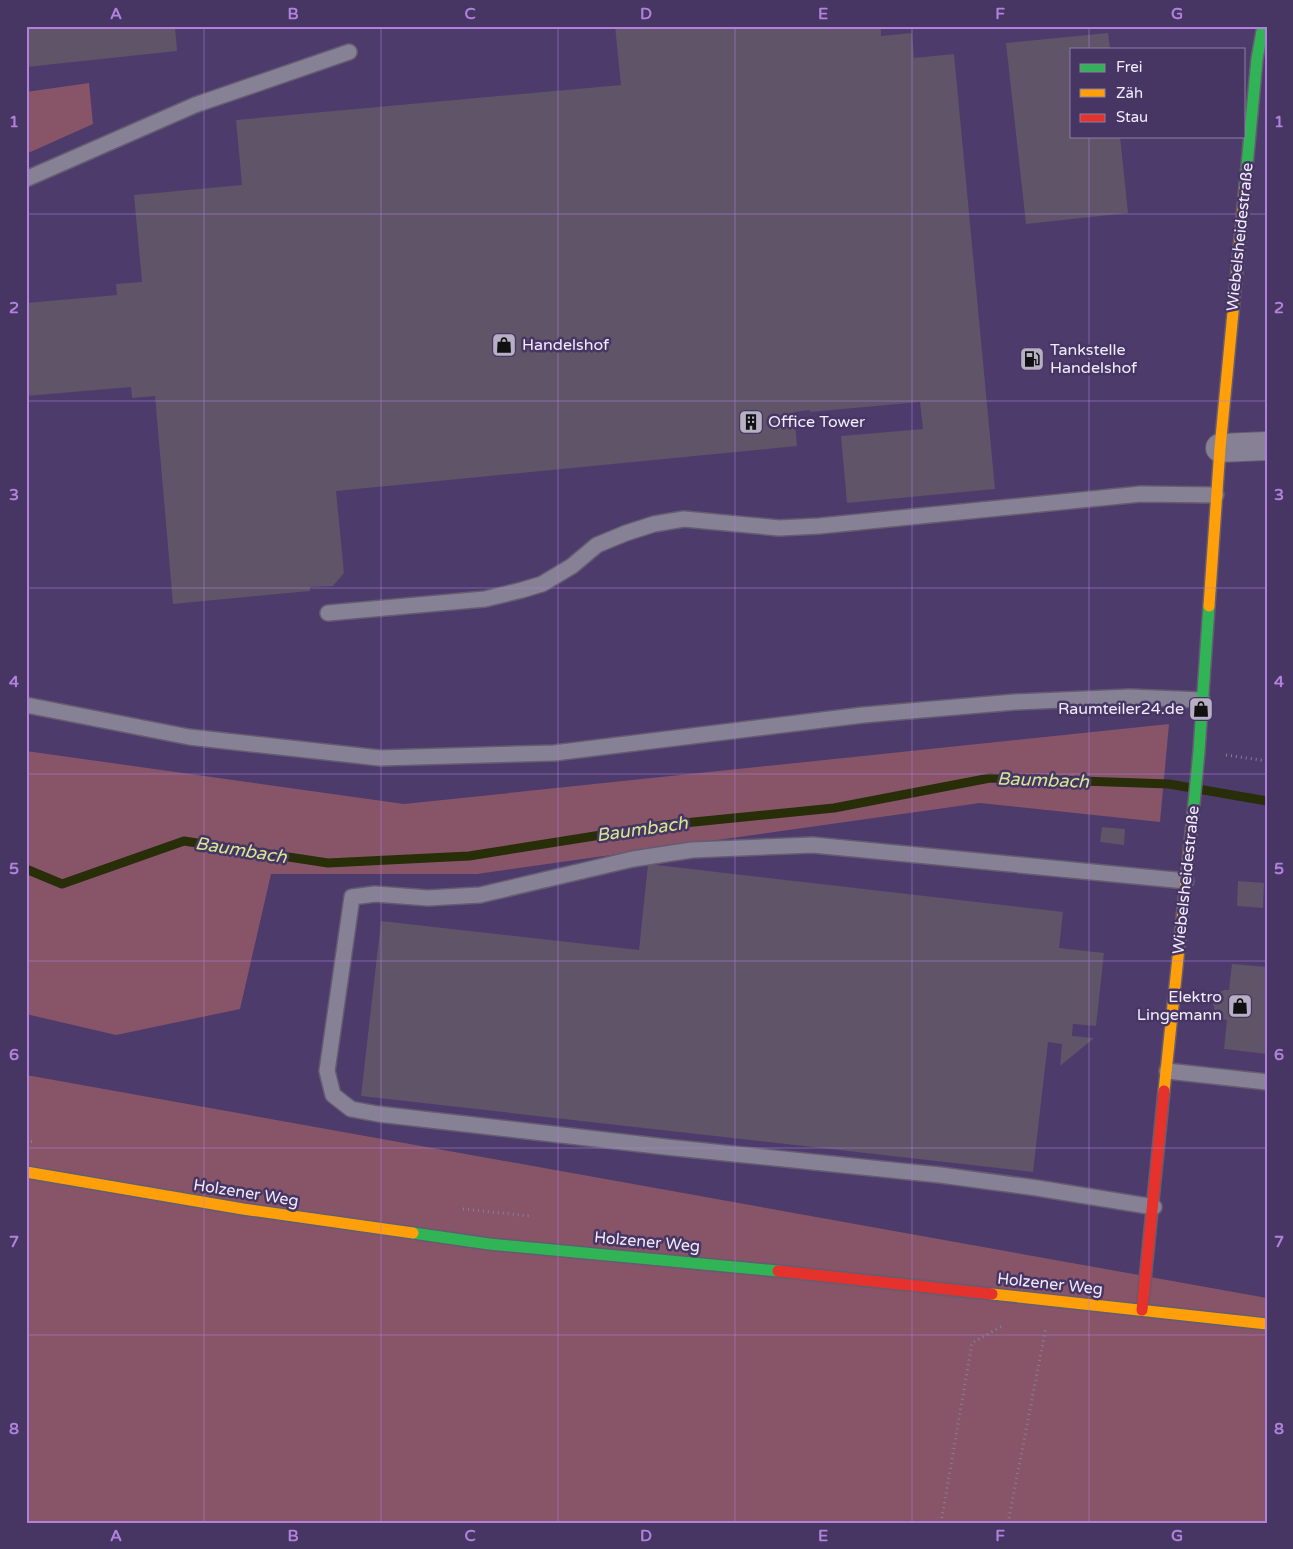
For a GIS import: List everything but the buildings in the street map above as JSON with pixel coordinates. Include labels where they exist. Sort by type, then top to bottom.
[{"type":"street","name":"Wiebelsheidestraße","points":[[1142,1310],[1154,1207],[1199,750],[1220,448],[1256,68],[1263,26]]},
{"type":"street","points":[[1220,448],[1267,446]]},
{"type":"street","name":"Holzener Weg","points":[[26,1172],[243,1209],[489,1244],[724,1266],[1267,1324]]},
{"type":"lane","points":[[26,179],[195,105],[349,52]]},
{"type":"lane","points":[[328,613],[485,599],[522,590],[542,584],[566,569],[596,545],[654,524],[684,519],[778,528],[819,526],[1141,494],[1216,495]]},
{"type":"lane","points":[[26,705],[189,737],[380,758],[554,753],[863,715],[1015,702],[1130,697],[1202,700]]},
{"type":"lane","points":[[1154,1207],[940,1175],[666,1147],[378,1114],[351,1109],[333,1095],[327,1072],[352,897],[375,894],[428,898],[480,895],[633,859],[692,850],[813,845],[1186,881]]},
{"type":"lane","points":[[1167,1071],[1267,1082]]},
{"type":"path","points":[[1199,750],[1267,761]]},
{"type":"path","points":[[26,1140],[36,1142]]},
{"type":"path","points":[[461,1209],[530,1217]]},
{"type":"path","points":[[1008,1523],[1051,1300]]},
{"type":"path","points":[[941,1523],[972,1342],[1012,1321]]},
{"type":"shaded area","points":[[26,26],[1267,26],[1267,1298],[26,1075]]},
{"type":"shaded area","points":[[89,83],[93,124],[26,154],[26,92]]},
{"type":"shaded area","points":[[1169,724],[1160,822],[980,803],[477,874],[271,874],[240,1009],[116,1035],[26,1014],[26,751],[404,804]]},
{"type":"shaded area","points":[[26,1075],[1267,1298],[1267,1523],[26,1523]]},
{"type":"waterway","name":"Baumbach","points":[[26,869],[62,884],[184,841],[328,863],[469,856],[664,825],[834,808],[990,778],[1169,784],[1267,801]]},
{"type":"traffic: fast","points":[[1245,187],[1257,59],[1263,26]]},
{"type":"traffic: fast","points":[[1193,814],[1209,606]]},
{"type":"traffic: fast","points":[[413,1233],[489,1244],[778,1271]]},
{"type":"traffic: slow","points":[[1209,606],[1220,448],[1245,187]]},
{"type":"traffic: slow","points":[[1164,1091],[1193,814]]},
{"type":"traffic: slow","points":[[26,1172],[243,1209],[413,1233]]},
{"type":"traffic: slow","points":[[992,1294],[1267,1324]]},
{"type":"traffic: jam","points":[[1142,1310],[1164,1091]]},
{"type":"traffic: jam","points":[[778,1271],[992,1294]]},
{"type":"place","name":"Handelshof","points":[[504,345]]},
{"type":"place","name":"Tankstelle Handelshof","points":[[1032,359]]},
{"type":"place","name":"Office Tower","points":[[751,422]]},
{"type":"place","name":"Raumteiler24.de","points":[[1201,709]]},
{"type":"place","name":"Elektro Lingemann","points":[[1240,1006]]}]
